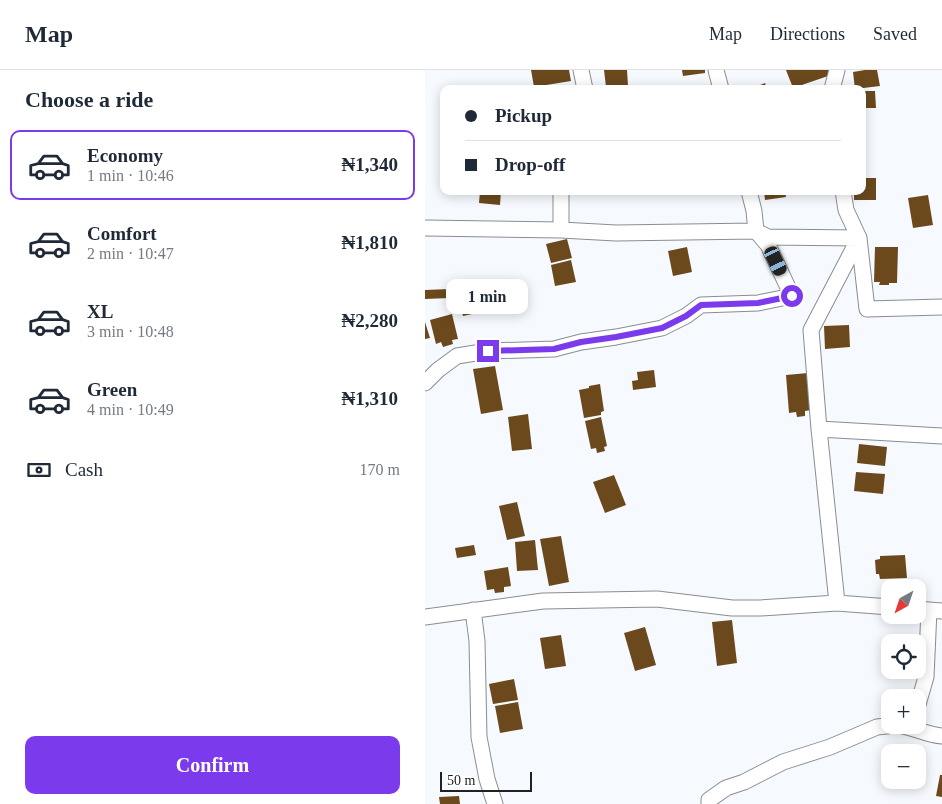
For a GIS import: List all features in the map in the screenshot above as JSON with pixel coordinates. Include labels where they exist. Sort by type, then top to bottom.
[{"type":"street","points":[[581,70],[584,85]]},
{"type":"street","points":[[716,70],[720,85]]},
{"type":"street","points":[[833,85],[837,70]]},
{"type":"street","points":[[561,195],[561,230]]},
{"type":"street","points":[[425,383],[438,370],[457,356],[488,351],[554,349],[581,342],[662,328],[686,316],[701,305],[758,303],[792,296],[768,245],[756,230],[755,210],[750,195]]},
{"type":"street","points":[[844,195],[846,210],[859,238],[867,309],[942,307]]},
{"type":"street","points":[[425,228],[561,230],[616,233],[756,230],[768,237],[859,238]]},
{"type":"street","points":[[837,603],[819,430],[811,330],[859,238]]},
{"type":"street","points":[[819,430],[942,436]]},
{"type":"street","points":[[425,617],[543,601],[657,599],[732,608],[837,603],[881,606]]},
{"type":"street","points":[[473,610],[477,641],[479,737],[487,779],[495,804]]},
{"type":"street","points":[[923,689],[926,677],[929,610]]},
{"type":"street","points":[[709,804],[709,800],[725,788],[744,782],[783,762],[830,747],[881,727]]},
{"type":"street","points":[[926,734],[942,736]]},
{"type":"building","points":[[531,70],[569,70],[571,81],[534,85]]},
{"type":"building","points":[[604,70],[627,70],[628,85],[606,85]]},
{"type":"building","points":[[682,70],[705,70],[705,73],[683,76]]},
{"type":"building","points":[[786,70],[830,70],[831,75],[802,85],[792,85]]},
{"type":"building","points":[[877,70],[880,86],[866,88],[866,85],[855,85],[853,72]]},
{"type":"building","points":[[866,91],[875,91],[876,108],[866,108]]},
{"type":"building","points":[[866,178],[876,178],[876,200],[854,200],[854,195],[866,195]]},
{"type":"building","points":[[480,195],[501,195],[500,205],[479,203]]},
{"type":"building","points":[[764,195],[786,195],[786,197],[765,200]]},
{"type":"building","points":[[928,195],[933,225],[913,228],[908,198]]},
{"type":"building","points":[[567,239],[572,258],[551,263],[546,244]]},
{"type":"building","points":[[687,247],[692,272],[673,276],[668,251]]},
{"type":"building","points":[[875,247],[898,247],[897,283],[879,285],[880,282],[874,282]]},
{"type":"building","points":[[571,260],[576,282],[555,286],[551,265]]},
{"type":"building","points":[[449,289],[449,298],[425,299],[425,290]]},
{"type":"building","points":[[475,290],[479,309],[472,311],[472,314],[463,316],[462,312],[456,314],[452,293]]},
{"type":"building","points":[[452,314],[458,339],[452,340],[453,344],[443,347],[441,342],[436,344],[430,320]]},
{"type":"building","points":[[425,322],[430,338],[425,339]]},
{"type":"building","points":[[849,325],[850,347],[825,349],[824,326]]},
{"type":"building","points":[[495,366],[503,410],[481,414],[473,369]]},
{"type":"building","points":[[654,370],[656,387],[633,390],[632,381],[638,380],[637,372]]},
{"type":"building","points":[[808,373],[811,410],[805,411],[805,416],[797,417],[796,412],[789,413],[786,375]]},
{"type":"building","points":[[600,384],[604,411],[601,412],[601,415],[584,418],[579,390]]},
{"type":"building","points":[[528,414],[532,449],[512,451],[508,417]]},
{"type":"building","points":[[601,417],[607,446],[604,447],[605,451],[597,453],[596,448],[591,449],[585,421]]},
{"type":"building","points":[[859,444],[887,447],[885,466],[857,463]]},
{"type":"building","points":[[856,472],[885,474],[883,494],[854,491]]},
{"type":"building","points":[[614,475],[626,505],[605,513],[593,482]]},
{"type":"building","points":[[517,502],[525,536],[507,540],[499,506]]},
{"type":"building","points":[[561,536],[569,582],[549,586],[540,539]]},
{"type":"building","points":[[535,540],[538,570],[517,571],[515,542]]},
{"type":"building","points":[[474,545],[476,555],[457,558],[455,548]]},
{"type":"building","points":[[905,555],[907,578],[880,579],[879,574],[876,574],[875,560],[880,559],[880,556]]},
{"type":"building","points":[[508,567],[511,586],[504,587],[504,592],[495,593],[494,589],[487,590],[484,571]]},
{"type":"building","points":[[732,620],[737,663],[717,666],[712,622]]},
{"type":"building","points":[[645,627],[656,665],[635,671],[624,633]]},
{"type":"building","points":[[561,635],[566,666],[545,669],[540,638]]},
{"type":"building","points":[[514,679],[518,700],[493,704],[489,684]]},
{"type":"building","points":[[518,702],[523,729],[500,733],[495,706]]},
{"type":"building","points":[[940,775],[942,775],[942,797],[936,796]]},
{"type":"building","points":[[459,796],[460,804],[440,804],[439,797]]},
{"type":"route","points":[[488,351],[554,349],[581,342],[662,328],[686,316],[701,305],[758,303],[792,296]]}]
